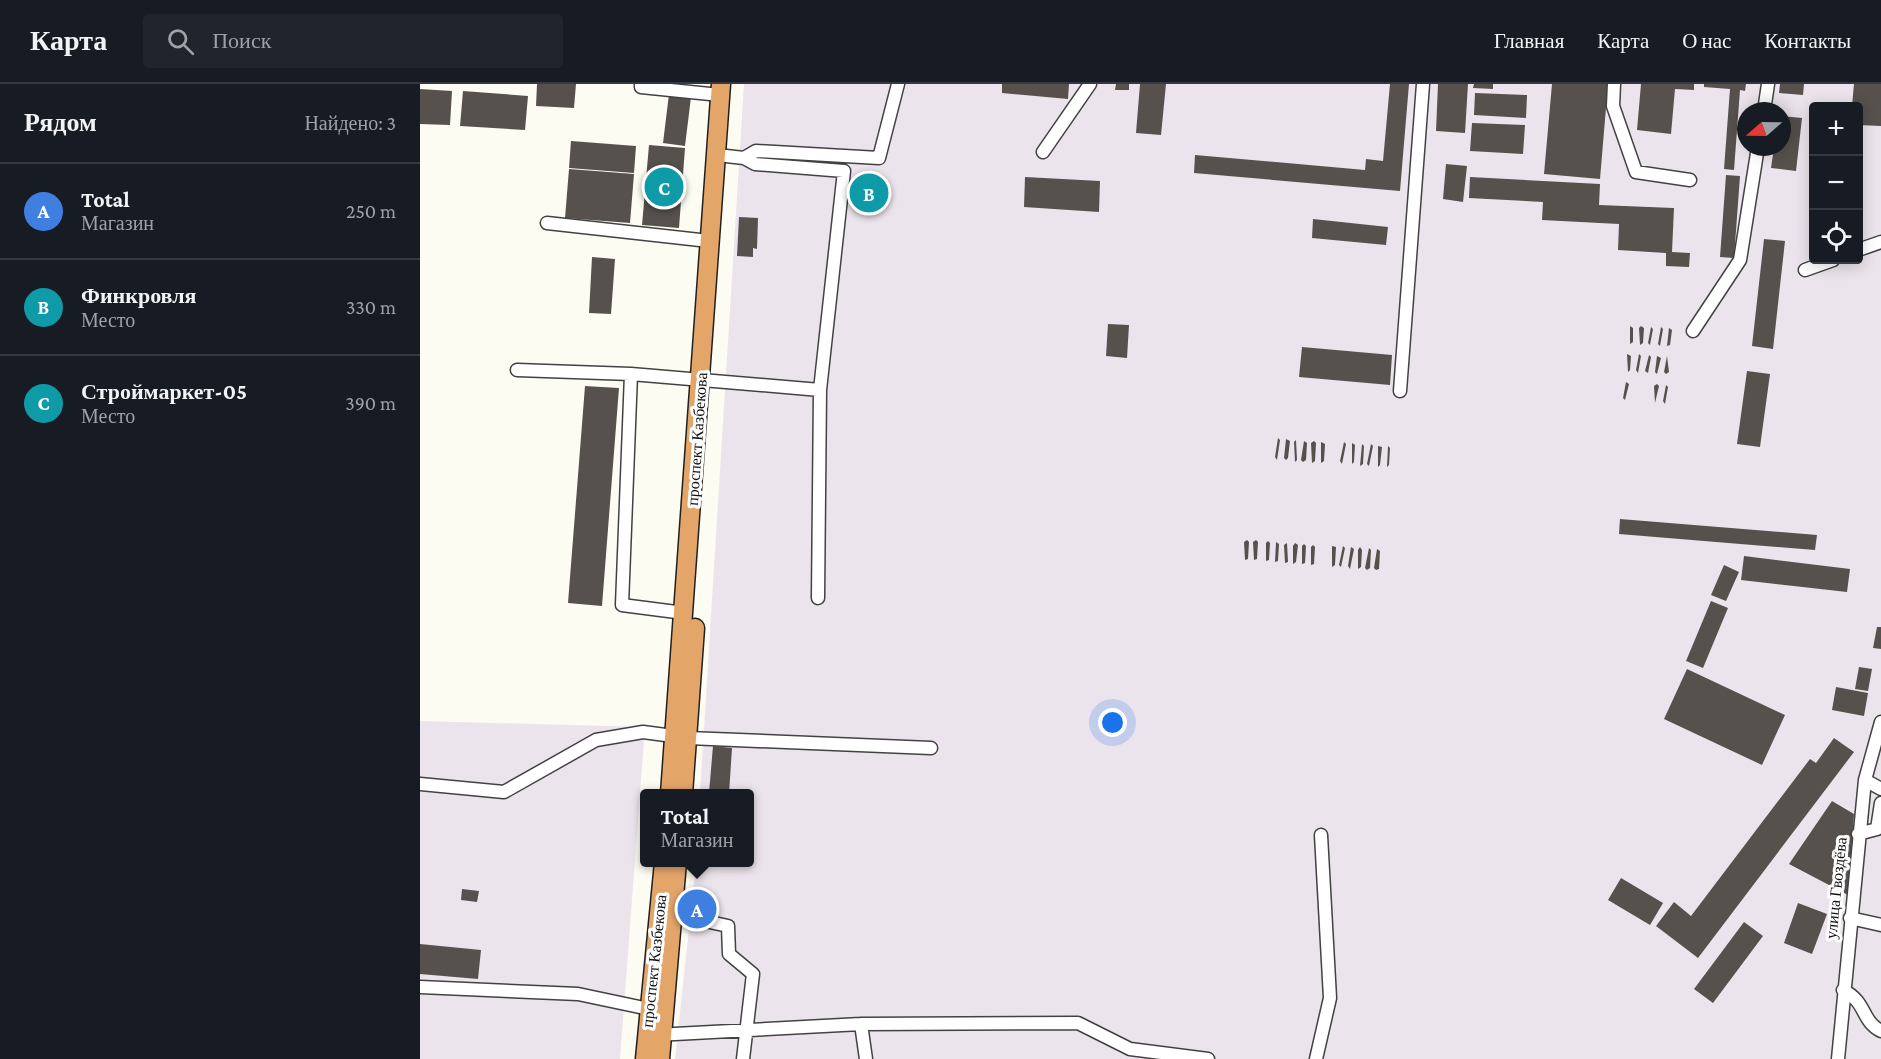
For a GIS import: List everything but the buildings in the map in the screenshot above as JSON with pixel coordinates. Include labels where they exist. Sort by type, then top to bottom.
[{"type":"highway","name":"проспект Казбекова","points":[[683,789],[681,737],[684,613],[708,380],[735,157],[724,88]]},
{"type":"highway","name":"проспект Казбекова","points":[[671,789],[681,737],[708,380],[710,241],[724,88]]},
{"type":"highway","name":"проспект Казбекова","points":[[660,1059],[649,1009],[663,867]]},
{"type":"highway","name":"проспект Казбекова","points":[[645,1059],[656,1035],[673,914],[677,867]]},
{"type":"street","points":[[641,84],[641,87],[724,88]]},
{"type":"street","points":[[735,157],[756,151],[879,158],[898,84]]},
{"type":"street","points":[[1043,152],[1090,84]]},
{"type":"street","points":[[1400,391],[1423,84]]},
{"type":"street","points":[[1614,84],[1613,106],[1636,172],[1690,180]]},
{"type":"street","points":[[1765,102],[1768,84]]},
{"type":"street","points":[[1694,332],[1740,260],[1757,156]]},
{"type":"street","points":[[735,157],[755,164],[844,171],[820,390],[818,598]]},
{"type":"street","points":[[547,223],[710,241]]},
{"type":"street","points":[[1863,248],[1881,242]]},
{"type":"street","points":[[1805,270],[1822,264]]},
{"type":"street","points":[[518,370],[632,374],[820,390]]},
{"type":"street","points":[[632,374],[622,605],[684,613]]},
{"type":"street","name":"улица Гвоздёва","points":[[1838,1059],[1858,834],[1865,780],[1881,722]]},
{"type":"street","points":[[420,784],[504,792],[596,740],[643,732],[681,737],[931,748]]},
{"type":"street","points":[[1865,780],[1881,789]]},
{"type":"street","points":[[1858,834],[1877,829],[1881,803]]},
{"type":"street","points":[[1316,1059],[1329,998],[1321,835]]},
{"type":"street","points":[[673,914],[728,926],[729,954],[753,974],[743,1059]]},
{"type":"street","points":[[1850,918],[1881,925]]},
{"type":"street","points":[[420,987],[578,994],[649,1009]]},
{"type":"street","points":[[1843,990],[1856,996],[1871,1024],[1881,1031]]},
{"type":"street","points":[[656,1035],[861,1024],[1078,1023],[1129,1054],[1208,1059]]},
{"type":"street","points":[[861,1024],[866,1059]]},
{"type":"shaded area","points":[[744,84],[1881,84],[1881,1059],[675,1059],[696,867],[754,867],[754,789],[700,789]]},
{"type":"shaded area","points":[[420,721],[645,727],[620,1059],[420,1059]]},
{"type":"place","name":"Строймаркет-05","points":[[664,187]]},
{"type":"place","name":"Финкровля","points":[[869,193]]},
{"type":"place","name":"Total","points":[[697,909]]}]
